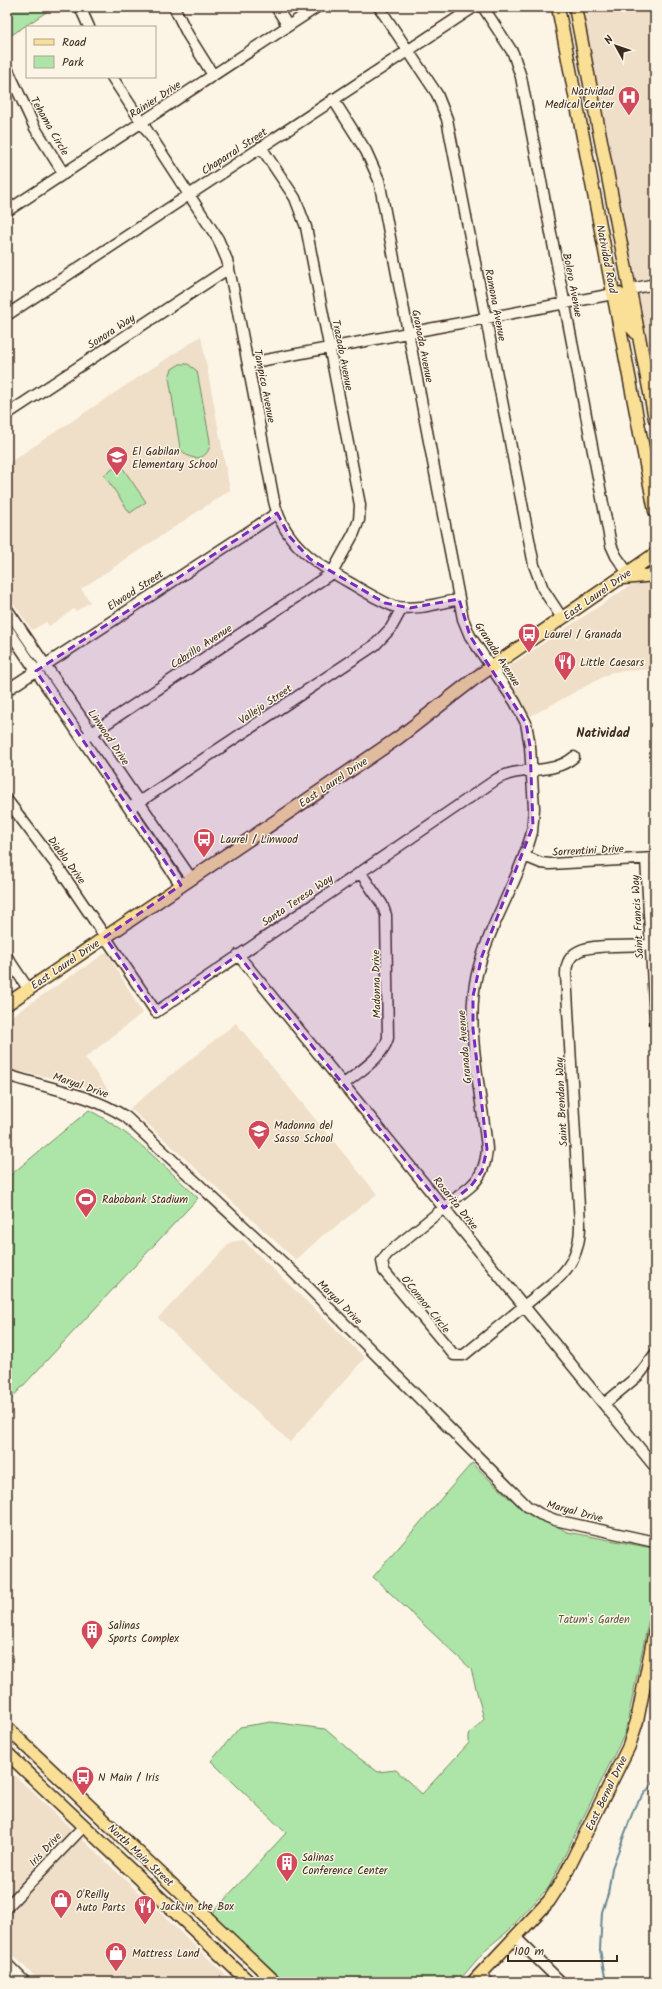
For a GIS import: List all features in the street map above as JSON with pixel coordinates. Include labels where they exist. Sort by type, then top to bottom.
[{"type":"main road","name":"Natividad Road","points":[[558,7],[655,511]]},
{"type":"main road","name":"Natividad Road","points":[[576,7],[655,419]]},
{"type":"main road","points":[[613,294],[617,293],[623,298],[628,324],[640,336]]},
{"type":"main road","name":"East Laurel Drive","points":[[7,1004],[403,735],[491,667],[655,554]]},
{"type":"main road","points":[[623,576],[655,575]]},
{"type":"main road","name":"East Bernal Drive","points":[[480,1979],[515,1937],[549,1901],[560,1886],[629,1746],[637,1721],[655,1630]]},
{"type":"main road","name":"North Main Street","points":[[7,1728],[275,1982]]},
{"type":"main road","name":"North Main Street","points":[[7,1753],[249,1982]]},
{"type":"street","points":[[80,7],[89,26]]},
{"type":"street","points":[[174,7],[188,35],[213,75]]},
{"type":"street","points":[[276,7],[288,26]]},
{"type":"street","name":"Rainier Drive","points":[[7,211],[317,7]]},
{"type":"street","name":"Ramona Avenue","points":[[379,7],[437,94],[447,119],[535,570],[543,589],[562,618]]},
{"type":"street","name":"Chaparral Street","points":[[7,315],[474,7]]},
{"type":"street","name":"Bolero Avenue","points":[[483,7],[508,45],[519,69],[611,545],[623,576]]},
{"type":"street","name":"Tehama Circle","points":[[7,68],[35,128],[64,174]]},
{"type":"street","name":"Tampico Avenue","points":[[113,78],[218,239],[229,268],[277,513],[287,533],[299,549],[310,559],[385,603],[402,608],[418,608],[459,599]]},
{"type":"street","name":"Granada Avenue","points":[[333,100],[366,151],[377,175],[459,599],[468,630],[523,718],[529,740],[534,820],[524,856],[482,956],[474,989],[473,1029],[486,1144],[485,1162],[480,1176],[474,1183],[444,1208]]},
{"type":"street","name":"Trazado Avenue","points":[[261,147],[295,198],[303,217],[360,505],[359,520],[354,533],[332,573]]},
{"type":"street","name":"Sonora Way","points":[[7,414],[229,268]]},
{"type":"street","points":[[631,289],[655,284]]},
{"type":"street","points":[[248,363],[330,349],[613,294]]},
{"type":"street","name":"Elwood Street","points":[[7,690],[277,513]]},
{"type":"street","name":"Cabrillo Avenue","points":[[83,739],[332,573]]},
{"type":"street","name":"Linwood Drive","points":[[7,608],[192,878]]},
{"type":"street","name":"Vallejo Street","points":[[130,808],[375,645],[391,628],[402,608]]},
{"type":"street","name":"Linwood Drive","points":[[7,628],[181,885]]},
{"type":"street","name":"Santa Teresa Way","points":[[105,937],[156,1012],[497,779],[512,773],[563,766],[574,758]]},
{"type":"street","name":"Diablo Drive","points":[[7,800],[60,870],[105,937]]},
{"type":"street","name":"Sorrentini Drive","points":[[524,856],[541,863],[550,864],[651,859]]},
{"type":"street","name":"Saint Francis Way","points":[[651,859],[651,945],[655,1022]]},
{"type":"street","name":"Madonna Drive","points":[[343,1084],[377,1057],[385,1046],[388,1038],[386,915],[382,904],[360,872]]},
{"type":"street","name":"Saint Brendan Way","points":[[523,1306],[566,1270],[576,1253],[580,1234],[566,974],[568,962],[575,953],[586,948],[651,945]]},
{"type":"street","name":"Rosarita Drive","points":[[238,955],[655,1467]]},
{"type":"street","points":[[7,957],[28,990]]},
{"type":"street","name":"Maryal Drive","points":[[7,1075],[92,1099],[108,1106],[130,1121],[293,1272],[453,1434],[530,1508],[556,1520],[655,1542]]},
{"type":"street","name":"O'Connor Circle","points":[[444,1208],[385,1256],[382,1266],[389,1278],[449,1351],[458,1356],[464,1355],[523,1306]]},
{"type":"street","points":[[604,1404],[640,1375],[655,1354]]},
{"type":"street","name":"Iris Drive","points":[[7,1907],[84,1826]]},
{"type":"street","points":[[515,1937],[561,1982]]},
{"type":"street","points":[[7,1964],[25,1982]]},
{"type":"highlighted area","points":[[277,513],[290,537],[310,559],[385,603],[410,608],[459,599],[470,636],[526,723],[530,746],[533,826],[482,956],[473,996],[473,1029],[487,1149],[482,1171],[471,1186],[444,1208],[238,955],[156,1012],[105,937],[181,885],[36,671]]},
{"type":"shaded area","name":"Natividad Medical Center","points":[[582,7],[655,7],[655,379],[626,228]]},
{"type":"shaded area","name":"El Gabilan Elementary School","points":[[201,336],[230,490],[81,589],[90,602],[76,611],[74,609],[49,626],[46,622],[32,630],[7,594],[7,464]]},
{"type":"shaded area","points":[[655,569],[655,669],[612,672],[525,719],[499,673]]},
{"type":"shaded area","points":[[107,952],[142,1013],[85,1058],[112,1095],[65,1080],[15,1071],[7,1067],[7,1019]]},
{"type":"shaded area","name":"Madonna del Sasso School","points":[[236,1023],[377,1194],[322,1236],[296,1260],[130,1108]]},
{"type":"shaded area","points":[[243,1240],[365,1358],[290,1442],[158,1318],[231,1242]]},
{"type":"shaded area","points":[[7,1768],[233,1982],[41,1982],[7,1950]]},
{"type":"green space","points":[[7,7],[54,7],[7,38]]},
{"type":"green space","points":[[180,364],[188,364],[197,371],[210,441],[207,452],[204,456],[199,458],[189,456],[180,448],[169,377],[172,369]]},
{"type":"green space","points":[[120,464],[146,502],[130,513],[104,475]]},
{"type":"green space","points":[[89,1110],[105,1119],[147,1150],[198,1198],[7,1403],[7,1178]]},
{"type":"green space","name":"Tatum's Garden","points":[[472,1463],[509,1498],[567,1532],[652,1548],[655,1550],[655,1589],[625,1733],[549,1887],[507,1932],[487,1948],[458,1982],[283,1982],[212,1913],[286,1833],[211,1761],[240,1727],[271,1722],[325,1729],[355,1755],[378,1772],[396,1770],[422,1794],[469,1743],[469,1735],[484,1719],[471,1669],[373,1577]]},
{"type":"waterway","points":[[606,1982],[600,1950],[602,1912],[608,1894],[612,1868],[635,1806],[655,1780]]},
{"type":"place","name":"Natividad Medical Center","points":[[629,116]]},
{"type":"place","name":"El Gabilan Elementary School","points":[[117,476]]},
{"type":"place","name":"Laurel / Granada","points":[[529,654]]},
{"type":"place","name":"Little Caesars","points":[[565,682]]},
{"type":"place","name":"Laurel / Linwood","points":[[204,858]]},
{"type":"place","name":"Madonna del Sasso School","points":[[259,1150]]},
{"type":"place","name":"Rabobank Stadium","points":[[86,1218]]},
{"type":"place","name":"Salinas Sports Complex","points":[[92,1650]]},
{"type":"place","name":"N Main / Iris","points":[[83,1796]]},
{"type":"place","name":"Salinas Conference Center","points":[[287,1882]]},
{"type":"place","name":"O'Reilly Auto Parts","points":[[61,1920]]},
{"type":"place","name":"Jack in the Box","points":[[145,1926]]},
{"type":"place","name":"Mattress Land","points":[[116,1972]]},
{"type":"district","name":"Natividad","points":[[603,732]]}]
